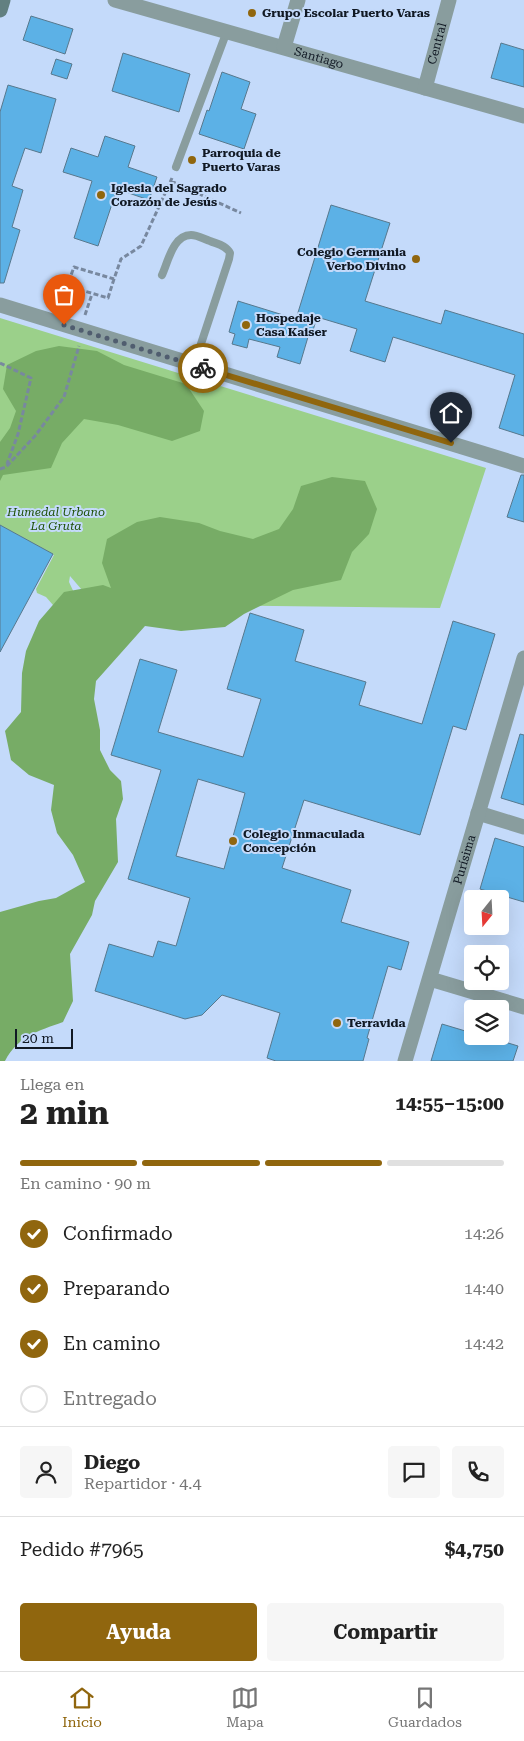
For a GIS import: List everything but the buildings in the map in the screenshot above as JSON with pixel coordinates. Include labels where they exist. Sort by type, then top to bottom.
[{"type":"main road","points":[[0,10],[3,0]]},
{"type":"street","name":"Santiago","points":[[115,0],[524,116]]},
{"type":"street","points":[[284,48],[298,0]]},
{"type":"street","name":"Central","points":[[425,88],[450,0]]},
{"type":"street","points":[[0,305],[524,466]]},
{"type":"street","name":"Purísima","points":[[405,1061],[524,658]]},
{"type":"street","points":[[478,813],[524,826]]},
{"type":"street","points":[[430,979],[524,1007]]},
{"type":"lane","points":[[176,167],[227,31]]},
{"type":"lane","points":[[162,275],[174,246],[178,240],[185,236],[192,235],[224,246],[230,253],[194,365]]},
{"type":"path","points":[[114,279],[74,267],[68,286],[108,298],[121,259],[141,246],[176,167]]},
{"type":"path","points":[[171,181],[241,212]]},
{"type":"path","points":[[0,469],[6,467],[35,436],[64,397],[84,332]]},
{"type":"path","points":[[0,363],[31,378],[18,434],[6,467]]},
{"type":"green space","name":"Humedal Urbano La Gruta","points":[[0,318],[486,468],[440,608],[94,604],[70,576],[69,582],[76,597],[53,605],[46,597],[37,593],[36,589],[54,555],[0,525]]},
{"type":"green space","points":[[59,346],[97,351],[124,365],[186,384],[204,411],[200,431],[172,441],[118,425],[84,419],[62,443],[51,468],[3,475],[0,481],[0,442],[10,428],[16,411],[3,389],[7,365],[36,351]]},
{"type":"green space","points":[[332,477],[365,481],[377,509],[369,534],[352,552],[341,580],[293,590],[244,614],[225,627],[181,631],[145,626],[96,681],[94,699],[100,730],[100,750],[110,770],[121,781],[123,799],[116,819],[118,862],[95,901],[92,915],[70,954],[73,1001],[63,1022],[45,1028],[22,1040],[5,1061],[0,1061],[0,912],[56,898],[85,882],[73,855],[57,833],[51,810],[54,785],[29,775],[11,760],[5,731],[21,712],[22,673],[26,651],[39,621],[64,592],[103,585],[111,588],[102,563],[107,539],[137,522],[160,517],[199,523],[220,531],[253,539],[279,529],[293,509],[301,486]]},
{"type":"way so far","points":[[64,325],[203,368]]},
{"type":"place","name":"Grupo Escolar Puerto Varas","points":[[252,13]]},
{"type":"place","name":"Parroquia de Puerto Varas","points":[[192,160]]},
{"type":"place","name":"Iglesia del Sagrado Corazón de Jesús","points":[[101,195]]},
{"type":"place","name":"Colegio Germania Verbo Divino","points":[[416,259]]},
{"type":"place","name":"Hospedaje Casa Kaiser","points":[[246,325]]},
{"type":"place","name":"Colegio Inmaculada Concepción","points":[[233,841]]},
{"type":"place","name":"Terravida","points":[[337,1023]]},
{"type":"route","points":[[203,368],[451,443]]}]
